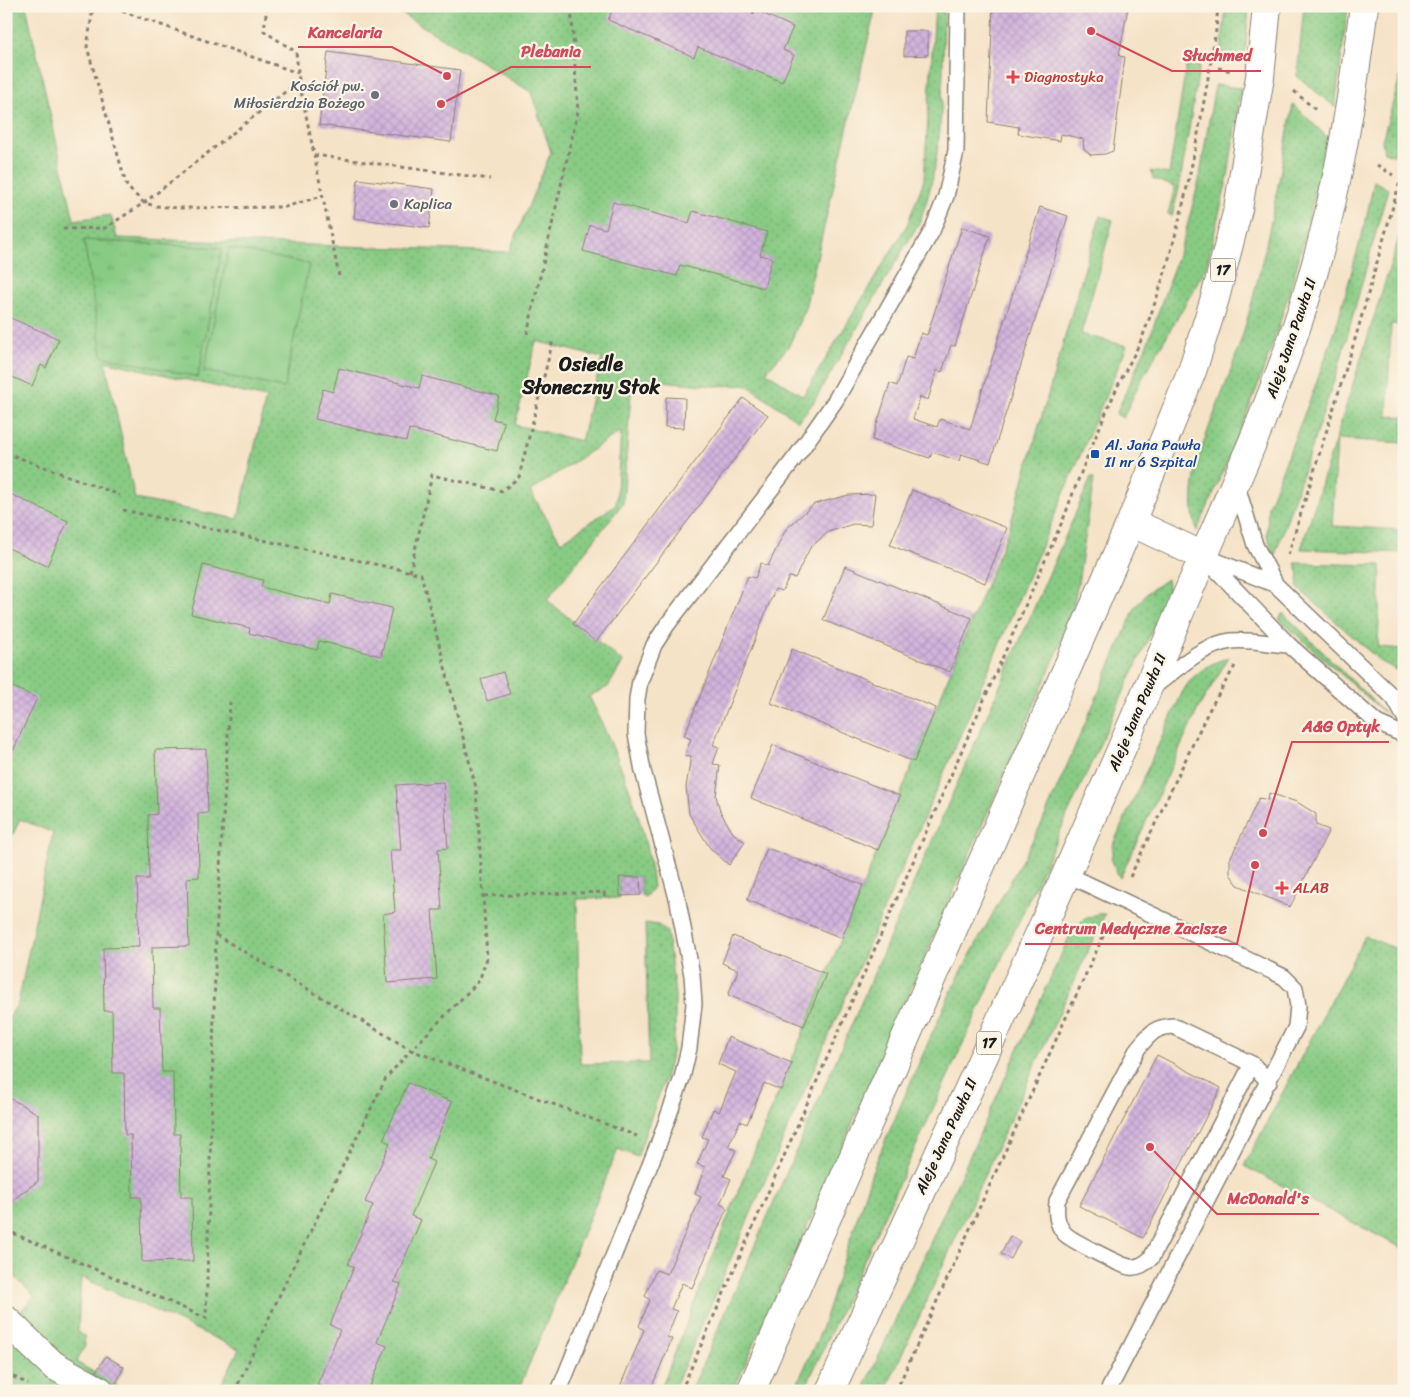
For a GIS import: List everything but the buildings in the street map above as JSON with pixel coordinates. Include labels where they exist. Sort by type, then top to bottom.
[{"type":"main road","name":"17","points":[[751,1391],[1132,522],[1192,371],[1228,250],[1252,125],[1267,6]]},
{"type":"main road","name":"Aleje Jana Pawła II","points":[[830,1391],[1066,874],[1236,481],[1283,364],[1304,306],[1329,217],[1351,102],[1364,6]]},
{"type":"main road","points":[[1132,522],[1202,556]]},
{"type":"main road","points":[[6,1320],[53,1365],[100,1391]]},
{"type":"lane","points":[[559,1391],[658,1145],[686,1063],[694,1004],[692,975],[678,902],[639,754],[636,716],[640,681],[654,645],[667,625],[798,454],[835,401],[936,224],[948,189],[956,151],[958,6]]},
{"type":"lane","points":[[1236,481],[1255,545],[1276,585],[1394,698],[1404,716]]},
{"type":"lane","points":[[1202,556],[1276,585]]},
{"type":"lane","points":[[1202,556],[1289,645],[1377,723],[1404,735]]},
{"type":"lane","points":[[1145,694],[1200,654],[1215,646],[1231,641],[1289,645]]},
{"type":"lane","points":[[1066,874],[1284,976],[1295,988],[1298,1006],[1297,1021],[1269,1082],[1108,1391]]},
{"type":"lane","points":[[1252,1064],[1150,1258],[1144,1265],[1130,1267],[1122,1265],[1066,1236],[1059,1226],[1056,1214],[1057,1201],[1138,1048],[1148,1035],[1159,1027],[1173,1026],[1252,1064],[1269,1082]]},
{"type":"path","points":[[96,6],[92,14],[87,47],[127,188],[144,203],[179,208],[285,207],[322,196]]},
{"type":"path","points":[[107,6],[298,74]]},
{"type":"path","points":[[267,6],[264,32],[296,52],[299,81],[339,276]]},
{"type":"path","points":[[527,334],[578,111],[571,6]]},
{"type":"path","points":[[753,14],[756,6]]},
{"type":"path","points":[[681,1391],[1066,515],[1080,472],[1142,338],[1178,230],[1189,182],[1216,30],[1218,6]]},
{"type":"path","points":[[63,229],[106,228],[144,203],[299,81]]},
{"type":"path","points":[[1294,91],[1324,116]]},
{"type":"path","points":[[314,155],[490,179]]},
{"type":"path","points":[[1285,564],[1356,336],[1404,162]]},
{"type":"path","points":[[1377,165],[1393,175]]},
{"type":"path","points":[[410,572],[432,475],[502,491],[519,478],[553,340]]},
{"type":"path","points":[[6,453],[120,495]]},
{"type":"path","points":[[123,510],[421,574],[474,779],[487,958],[479,981],[386,1078],[288,1276],[235,1391]]},
{"type":"path","points":[[1128,880],[1208,712],[1238,661]]},
{"type":"path","points":[[6,1230],[206,1318],[216,935],[230,702]]},
{"type":"path","points":[[484,896],[604,892],[605,898]]},
{"type":"path","points":[[896,1391],[1113,915]]},
{"type":"path","points":[[216,935],[411,1050],[658,1145]]},
{"type":"path","points":[[6,1373],[32,1387]]},
{"type":"green space","points":[[6,6],[26,6],[74,220],[111,215],[117,238],[509,252],[551,152],[531,92],[389,6],[876,6],[805,308],[789,346],[766,372],[803,396],[907,225],[924,180],[935,6],[944,6],[941,115],[938,142],[934,168],[920,221],[813,403],[798,421],[747,385],[714,386],[632,378],[623,503],[547,600],[623,662],[608,687],[589,696],[610,740],[636,809],[643,832],[653,887],[645,897],[641,895],[640,877],[620,877],[620,898],[577,899],[580,1064],[649,1063],[645,923],[658,925],[667,932],[675,994],[675,1028],[672,1053],[666,1075],[637,1157],[618,1149],[518,1391],[218,1391],[239,1349],[81,1277],[78,1333],[84,1336],[85,1346],[76,1362],[95,1373],[106,1356],[124,1367],[115,1385],[126,1391],[6,1391],[6,1298],[20,1312],[34,1296],[6,1268],[6,1022],[18,1003],[53,833],[20,819],[6,850]],"holes":[[[536,341],[602,358],[581,441],[515,425]],[[105,361],[266,398],[238,519],[135,499]],[[621,431],[616,505],[561,542],[530,491]]]},
{"type":"green space","points":[[1226,6],[1249,6],[1245,58],[1221,53]]},
{"type":"green space","points":[[1304,6],[1348,6],[1335,107],[1297,76]]},
{"type":"green space","points":[[1187,61],[1200,63],[1179,188],[1172,216],[1168,214],[1175,187],[1154,179],[1150,171],[1169,174]]},
{"type":"green space","points":[[1404,64],[1404,93],[1394,155],[1384,152],[1382,141]]},
{"type":"green space","points":[[1215,85],[1241,88],[1228,176],[1206,268],[1139,384],[1123,418],[1116,414],[1148,342],[1184,238],[1199,181]]},
{"type":"green space","points":[[1293,104],[1328,138],[1300,255],[1280,324],[1247,414],[1197,531],[1193,511],[1196,469],[1209,427],[1238,350],[1253,298],[1270,226]]},
{"type":"green space","points":[[1374,181],[1388,189],[1338,369],[1274,558],[1267,535],[1268,506],[1336,328],[1366,220]]},
{"type":"green space","points":[[1100,216],[1113,220],[1081,334],[1127,346],[969,715],[673,1391],[660,1391],[739,1189],[1009,529]]},
{"type":"green space","points":[[1404,222],[1404,325],[1391,324],[1387,416],[1404,417],[1404,443],[1337,439],[1332,526],[1404,530],[1404,553],[1301,549]]},
{"type":"green space","points":[[84,240],[222,248],[198,377],[102,356]]},
{"type":"green space","points":[[229,248],[309,264],[284,388],[204,371]]},
{"type":"green space","points":[[1091,478],[1094,479],[1078,583],[1069,625],[815,1209],[733,1391],[691,1391]]},
{"type":"green space","points":[[1295,563],[1381,565],[1378,647],[1404,649],[1404,674],[1380,661],[1297,587],[1299,575]]},
{"type":"green space","points":[[1167,579],[1169,593],[804,1391],[794,1391],[820,1333],[873,1169],[952,989],[1042,823],[1136,606],[1147,593]]},
{"type":"green space","points":[[1283,613],[1387,715],[1279,619]]},
{"type":"green space","points":[[1229,657],[1199,707],[1120,878],[1111,861],[1114,842],[1183,691],[1197,674]]},
{"type":"green space","points":[[1097,914],[1105,914],[885,1391],[863,1391],[1071,933],[1085,919]]},
{"type":"green space","points":[[1365,936],[1404,952],[1404,1249],[1244,1166]]},
{"type":"place","name":"Słuchmed","points":[[1091,31]]},
{"type":"place","name":"Kancelaria","points":[[447,76]]},
{"type":"place","name":"Diagnostyka","points":[[1013,77]]},
{"type":"place","name":"Kościół pw. Miłosierdzia Bożego","points":[[375,95]]},
{"type":"place","name":"Plebania","points":[[441,104]]},
{"type":"place","name":"Kaplica","points":[[394,204]]},
{"type":"place","name":"Al. Jana Pawła II nr 6 Szpital","points":[[1095,454]]},
{"type":"place","name":"A&G Optyk","points":[[1263,833]]},
{"type":"place","name":"Centrum Medyczne Zacisze","points":[[1255,865]]},
{"type":"place","name":"ALAB","points":[[1282,888]]},
{"type":"place","name":"McDonald's","points":[[1150,1147]]},
{"type":"district","name":"Osiedle Słoneczny Stok","points":[[591,376]]}]
